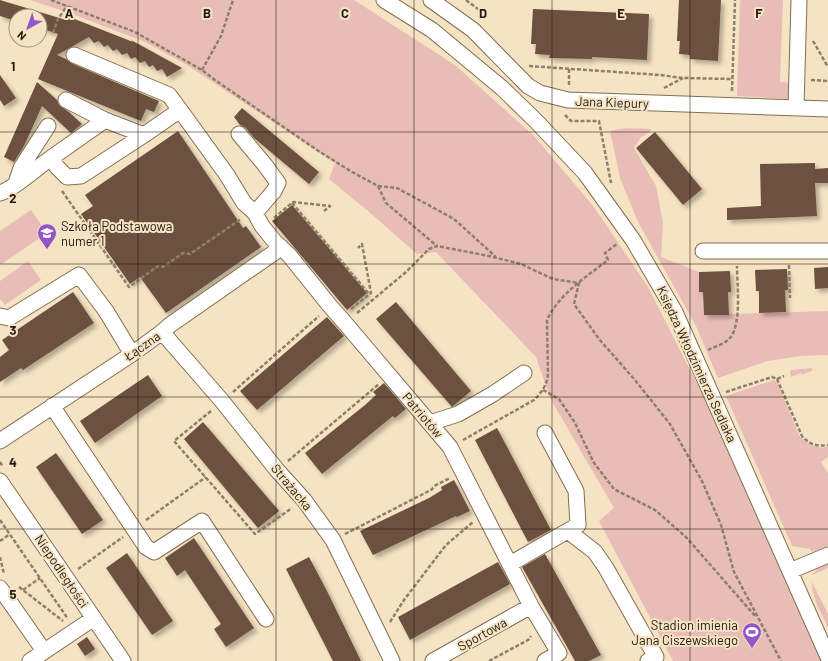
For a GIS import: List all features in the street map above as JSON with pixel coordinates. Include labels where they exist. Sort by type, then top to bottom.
[{"type":"street","name":"Księdza Włodzimierza Sedlaka","points":[[384,0],[432,30],[508,93],[585,173],[633,240],[675,312],[828,657]]},
{"type":"street","name":"Jana Kiepury","points":[[431,0],[473,30],[528,86],[540,93],[557,98],[600,102],[828,109]]},
{"type":"street","points":[[796,107],[799,0]]},
{"type":"street","name":"Patriotów","points":[[74,55],[169,95],[180,110],[197,145],[222,179],[255,213],[262,226],[330,306],[346,318],[389,375],[450,447],[532,606],[559,653],[545,661]]},
{"type":"street","points":[[66,100],[105,120],[144,135]]},
{"type":"street","points":[[51,158],[56,167],[67,178],[81,176],[180,110]]},
{"type":"street","points":[[0,193],[105,120]]},
{"type":"street","points":[[16,183],[22,168],[48,126]]},
{"type":"street","points":[[239,134],[278,183],[274,191],[255,213]]},
{"type":"street","name":"Łączna","points":[[0,441],[132,354],[170,325],[281,247]]},
{"type":"street","points":[[703,251],[828,251]]},
{"type":"street","points":[[0,316],[9,318],[79,275],[106,312],[132,354]]},
{"type":"street","name":"Strażacka","points":[[162,332],[222,402],[277,470],[304,500],[333,540],[392,661]]},
{"type":"street","points":[[430,423],[458,414],[493,394],[524,372]]},
{"type":"street","points":[[52,406],[146,547],[154,552],[202,521],[266,619]]},
{"type":"street","points":[[510,564],[578,525],[576,491],[545,433]]},
{"type":"street","name":"Niepodległości","points":[[0,482],[123,661]]},
{"type":"street","points":[[568,531],[595,552],[606,568],[656,657],[648,661]]},
{"type":"street","points":[[790,571],[828,555]]},
{"type":"street","points":[[4,588],[44,651]]},
{"type":"street","name":"Sportowa","points":[[433,661],[532,606]]},
{"type":"street","points":[[30,661],[94,618]]},
{"type":"path","points":[[51,0],[135,32],[202,70],[317,150],[352,172],[378,186],[397,188],[454,219],[496,257]]},
{"type":"path","points":[[202,70],[221,36],[233,0]]},
{"type":"path","points":[[732,92],[735,0]]},
{"type":"path","points":[[53,32],[58,19],[67,6]]},
{"type":"path","points":[[810,36],[828,67]]},
{"type":"path","points":[[508,65],[660,75],[683,78],[732,79]]},
{"type":"path","points":[[659,91],[683,78]]},
{"type":"path","points":[[557,98],[557,108],[571,121],[599,121],[612,186]]},
{"type":"path","points":[[378,186],[386,203],[437,246],[496,257],[520,264],[553,280],[579,283]]},
{"type":"path","points":[[61,190],[129,287],[158,266],[163,267],[183,253],[190,254],[246,216],[255,213]]},
{"type":"path","points":[[292,203],[369,294]]},
{"type":"path","points":[[270,221],[292,203],[330,206],[323,212]]},
{"type":"path","points":[[450,447],[534,400],[543,390],[547,382],[548,374],[547,320],[551,313],[565,294],[608,260],[605,253],[621,242],[624,246],[633,240]]},
{"type":"path","points":[[346,318],[371,293],[362,244],[358,248]]},
{"type":"path","points":[[346,318],[406,272],[429,249],[437,246]]},
{"type":"path","points":[[704,352],[731,337],[734,329],[737,314],[736,251]]},
{"type":"path","points":[[789,251],[790,298]]},
{"type":"path","points":[[579,283],[574,304],[598,339],[635,380],[670,424],[702,481],[721,525],[734,572],[781,661]]},
{"type":"path","points":[[277,470],[389,375]]},
{"type":"path","points":[[721,394],[772,377],[777,379],[784,376]]},
{"type":"path","points":[[777,379],[802,436],[815,445],[828,445]]},
{"type":"path","points":[[543,390],[559,399],[575,423],[594,463],[614,489],[655,510],[686,537],[760,621]]},
{"type":"path","points":[[333,540],[463,472]]},
{"type":"path","points":[[380,635],[446,545],[484,513]]},
{"type":"path","points":[[0,520],[76,630]]},
{"type":"path","points":[[0,540],[10,534]]},
{"type":"path","points":[[0,556],[4,588],[23,590],[40,578]]},
{"type":"path","points":[[17,585],[76,630]]},
{"type":"path","points":[[489,661],[528,640],[535,632],[544,627]]},
{"type":"shaded area","points":[[30,0],[354,0],[455,65],[534,136],[594,207],[648,287],[714,417],[822,661],[673,661],[599,521],[614,508],[550,398],[536,357],[436,252],[417,254],[329,179],[335,163],[187,65],[145,42],[72,14]]},
{"type":"shaded area","points":[[740,0],[783,0],[780,82],[794,83],[791,97],[789,99],[737,96]]},
{"type":"shaded area","points":[[627,128],[651,129],[650,132],[641,137],[634,148],[656,186],[663,223],[661,257],[699,272],[699,292],[703,292],[704,315],[828,311],[828,355],[800,356],[768,361],[718,378],[696,326],[638,222],[620,178],[610,131]]},
{"type":"shaded area","points":[[31,210],[47,233],[0,265],[0,231]]},
{"type":"shaded area","points":[[28,261],[41,280],[5,305],[0,299],[0,281]]},
{"type":"shaded area","points":[[811,368],[813,370],[802,375],[801,373],[791,377],[790,371],[792,370]]},
{"type":"shaded area","points":[[774,380],[778,384],[799,435],[812,445],[828,447],[828,457],[821,462],[828,473],[828,546],[812,552],[810,549],[792,546],[726,396]]},
{"type":"shaded area","points":[[828,562],[828,568],[812,575],[819,567]]},
{"type":"shaded area","points":[[812,582],[828,614],[828,628],[813,594]]},
{"type":"building","points":[[0,0],[26,8],[8,8],[8,18],[0,16]]},
{"type":"building","points":[[679,0],[721,0],[718,61],[690,59],[690,55],[679,54],[680,41],[677,41]]},
{"type":"building","points":[[533,9],[649,14],[647,60],[592,57],[592,59],[549,58],[550,55],[535,54],[536,44],[531,44]]},
{"type":"building","points":[[48,15],[66,20],[72,18],[133,42],[131,40],[182,68],[167,77],[162,69],[157,71],[153,65],[149,67],[145,61],[140,63],[135,57],[131,59],[127,53],[122,55],[117,49],[113,51],[108,45],[104,47],[99,41],[94,43],[89,37],[57,55],[71,63],[159,101],[154,112],[146,109],[141,121],[38,79],[58,34],[48,31]]},
{"type":"building","points":[[0,75],[16,98],[4,106],[0,100]]},
{"type":"building","points":[[37,82],[57,100],[59,105],[82,124],[71,133],[42,106],[24,146],[14,162],[4,157]]},
{"type":"building","points":[[242,108],[319,172],[309,184],[254,138],[246,128],[240,125],[234,117]]},
{"type":"building","points":[[178,131],[243,228],[246,226],[261,247],[166,313],[140,277],[130,284],[81,214],[93,206],[85,195]]},
{"type":"building","points":[[655,132],[702,189],[683,205],[636,148]]},
{"type":"building","points":[[815,163],[815,169],[828,168],[828,183],[815,183],[817,216],[727,220],[727,208],[761,206],[760,164]]},
{"type":"building","points":[[292,205],[367,293],[347,310],[272,221]]},
{"type":"building","points":[[828,267],[828,288],[815,289],[814,268]]},
{"type":"building","points":[[787,269],[788,290],[785,290],[786,312],[759,313],[759,291],[756,291],[755,270]]},
{"type":"building","points":[[730,271],[731,292],[728,292],[729,315],[704,315],[703,292],[699,292],[699,272]]},
{"type":"building","points":[[73,292],[94,323],[23,370],[21,368],[0,382],[0,357],[9,350],[2,340]]},
{"type":"building","points":[[396,302],[471,391],[452,407],[376,319]]},
{"type":"building","points":[[327,317],[344,336],[257,410],[240,391]]},
{"type":"building","points":[[148,375],[162,396],[95,443],[80,421]]},
{"type":"building","points":[[384,383],[406,409],[395,418],[393,416],[322,474],[305,453],[365,405],[376,395],[373,392]]},
{"type":"building","points":[[203,422],[279,511],[258,528],[184,439]]},
{"type":"building","points":[[497,428],[551,530],[528,542],[475,440]]},
{"type":"building","points":[[56,453],[103,520],[82,534],[36,467]]},
{"type":"building","points":[[454,480],[470,511],[457,517],[456,516],[373,555],[360,531],[429,498],[442,490],[441,487]]},
{"type":"building","points":[[194,538],[254,628],[226,647],[214,629],[221,624],[185,570],[177,576],[165,558]]},
{"type":"building","points":[[127,553],[173,621],[152,635],[106,568]]},
{"type":"building","points":[[545,554],[601,655],[589,661],[575,661],[522,567]]},
{"type":"building","points":[[309,557],[361,661],[333,661],[286,569]]},
{"type":"building","points":[[498,562],[510,584],[410,640],[398,617]]},
{"type":"building","points":[[87,637],[95,649],[85,656],[77,644]]},
{"type":"place","name":"Szkoła Podstawowa numer 1","points":[[47,250]]},
{"type":"place","name":"Stadion imienia Jana Ciszewskiego","points":[[752,649]]}]
